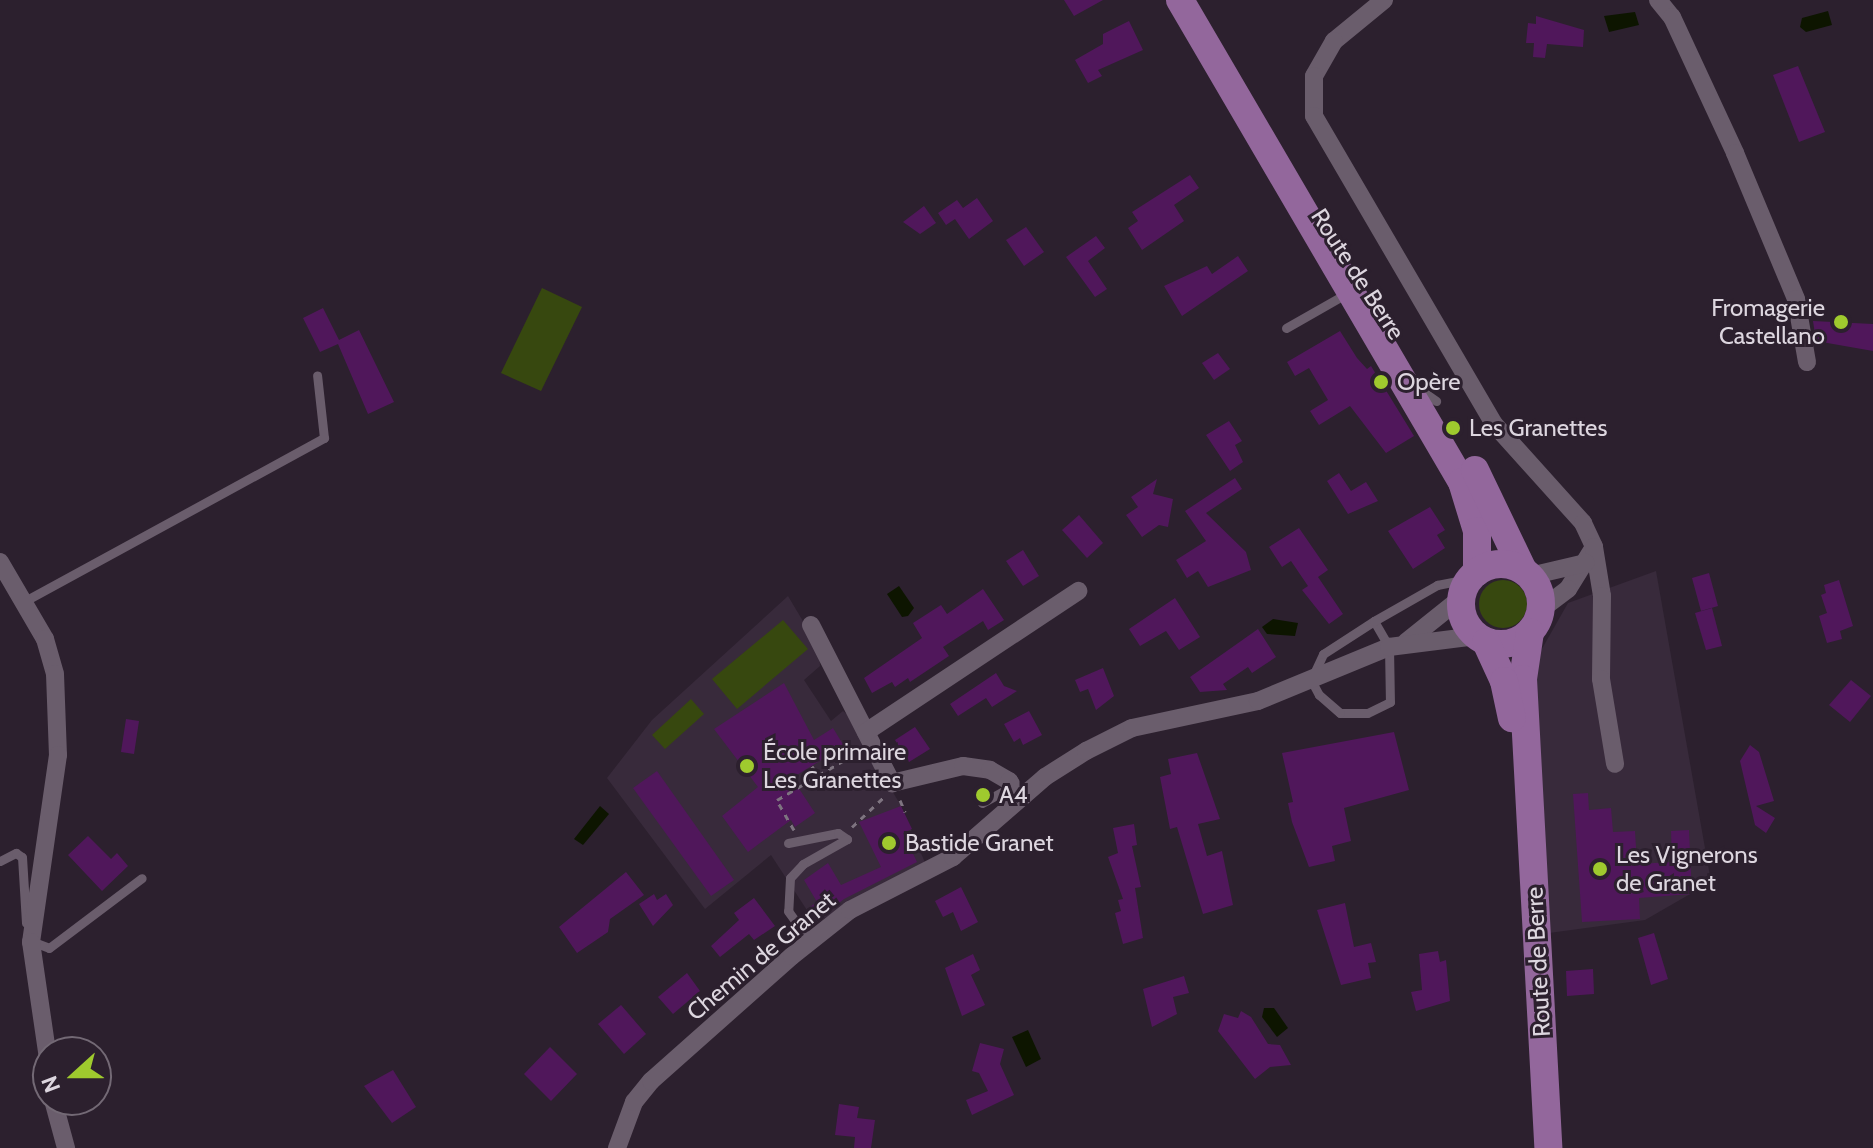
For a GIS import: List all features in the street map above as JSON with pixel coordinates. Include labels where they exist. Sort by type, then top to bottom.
[{"type":"main road","name":"Route de Berre","points":[[1180,0],[1462,482],[1477,531],[1469,583]]},
{"type":"main road","name":"Route de Berre","points":[[1272,153],[1349,254],[1436,401],[1526,573]]},
{"type":"main road","points":[[1495,564],[1526,573],[1536,620],[1509,644],[1481,639],[1464,619],[1469,583],[1495,564]]},
{"type":"main road","name":"Route de Berre","points":[[1536,620],[1523,679],[1530,742],[1527,776],[1548,1148]]},
{"type":"main road","name":"Route de Berre","points":[[1481,639],[1504,681],[1527,776]]},
{"type":"street","points":[[1384,0],[1334,41],[1314,76],[1314,116],[1494,424],[1583,523],[1602,596],[1601,679],[1615,764]]},
{"type":"street","points":[[1658,0],[1672,17],[1729,139],[1796,299],[1807,362]]},
{"type":"street","points":[[1526,573],[1562,572],[1589,555]]},
{"type":"street","points":[[1536,620],[1568,589],[1589,555]]},
{"type":"street","points":[[0,562],[45,639],[55,674],[58,755],[31,942],[45,1036]]},
{"type":"street","name":"Chemin de Granet","points":[[1396,646],[1469,583]]},
{"type":"street","points":[[865,740],[1078,591]]},
{"type":"street","points":[[811,625],[865,740],[896,785],[963,766],[990,770],[1017,792]]},
{"type":"street","name":"Chemin de Granet","points":[[617,1148],[634,1102],[651,1081],[810,941],[850,910],[953,857],[1017,792],[1132,728],[1235,708],[1396,646],[1481,639]]},
{"type":"street","points":[[57,1116],[66,1148]]},
{"type":"lane","points":[[1286,328],[1350,291],[1362,293],[1421,391],[1436,401]]},
{"type":"lane","points":[[23,602],[324,438],[317,375]]},
{"type":"lane","points":[[1374,621],[1396,646],[1390,702],[1367,713],[1340,713],[1319,695],[1311,680],[1323,654],[1374,621],[1437,585],[1469,583]]},
{"type":"lane","points":[[982,803],[1017,792]]},
{"type":"lane","points":[[788,843],[845,834],[847,839],[803,864],[790,878],[788,911],[810,941]]},
{"type":"lane","points":[[0,861],[16,853],[22,857],[31,942],[49,948],[70,936],[142,878]]},
{"type":"path","points":[[791,824],[777,800],[818,776],[865,740]]},
{"type":"path","points":[[812,766],[818,776]]},
{"type":"path","points":[[845,834],[890,791]]},
{"type":"path","points":[[901,804],[905,812]]},
{"type":"shaded area","points":[[1828,11],[1832,25],[1806,32],[1800,27],[1802,18]]},
{"type":"shaded area","points":[[1635,12],[1639,25],[1609,32],[1604,16]]},
{"type":"shaded area","points":[[1656,571],[1711,882],[1645,920],[1549,933],[1535,661],[1568,603]]},
{"type":"shaded area","points":[[899,586],[914,608],[908,616],[902,617],[887,594]]},
{"type":"shaded area","name":"École primaire Les Granettes","points":[[788,596],[819,648],[820,666],[804,680],[831,721],[843,711],[848,715],[901,806],[926,865],[849,902],[816,924],[771,855],[705,909],[607,778],[652,720]]},
{"type":"shaded area","points":[[1273,619],[1298,623],[1295,636],[1267,634],[1262,627]]},
{"type":"shaded area","points":[[600,806],[609,814],[583,845],[574,839]]},
{"type":"shaded area","points":[[1264,1008],[1274,1008],[1288,1028],[1277,1037],[1262,1017]]},
{"type":"shaded area","points":[[1028,1030],[1041,1059],[1026,1067],[1012,1037]]},
{"type":"green space","points":[[542,288],[582,307],[541,391],[501,373]]},
{"type":"green space","points":[[1503,580],[1520,587],[1527,604],[1520,621],[1503,628],[1486,621],[1479,604],[1486,587]]},
{"type":"green space","points":[[783,620],[808,649],[737,709],[712,679]]},
{"type":"green space","points":[[691,699],[704,714],[665,749],[652,735]]},
{"type":"building","points":[[1064,0],[1103,0],[1074,16]]},
{"type":"building","points":[[1536,16],[1584,30],[1583,47],[1547,44],[1545,58],[1533,57],[1534,43],[1526,43],[1528,23],[1536,24]]},
{"type":"building","points":[[1129,21],[1143,50],[1098,70],[1102,76],[1088,83],[1075,60],[1103,44],[1103,34]]},
{"type":"building","points":[[1798,66],[1825,132],[1799,142],[1773,75]]},
{"type":"building","points":[[1190,175],[1199,188],[1174,205],[1184,221],[1142,250],[1128,228],[1138,221],[1132,212]]},
{"type":"building","points":[[977,198],[993,221],[969,239],[955,219],[946,225],[938,213],[957,200],[963,208]]},
{"type":"building","points":[[924,206],[936,223],[920,234],[903,222]]},
{"type":"building","points":[[1026,227],[1044,252],[1024,266],[1006,240]]},
{"type":"building","points":[[1096,236],[1105,248],[1088,261],[1107,289],[1095,297],[1066,257]]},
{"type":"building","points":[[1238,256],[1248,271],[1182,316],[1164,286],[1207,266],[1212,274]]},
{"type":"building","points":[[323,308],[339,340],[359,330],[394,402],[368,414],[338,344],[320,352],[303,318]]},
{"type":"building","points":[[1813,321],[1873,324],[1873,351],[1816,341]]},
{"type":"building","points":[[1340,331],[1357,358],[1367,369],[1371,366],[1414,436],[1386,453],[1350,406],[1319,425],[1310,411],[1328,400],[1309,368],[1295,376],[1287,362]]},
{"type":"building","points":[[1218,353],[1230,369],[1214,380],[1202,363]]},
{"type":"building","points":[[1229,421],[1242,441],[1235,445],[1243,462],[1230,471],[1206,435]]},
{"type":"building","points":[[1339,473],[1351,491],[1366,482],[1378,501],[1348,514],[1327,481]]},
{"type":"building","points":[[1235,478],[1242,489],[1206,513],[1246,552],[1251,570],[1208,587],[1198,571],[1187,578],[1176,560],[1206,541],[1185,511]]},
{"type":"building","points":[[1157,479],[1153,494],[1173,499],[1168,527],[1159,525],[1142,537],[1126,515],[1138,507],[1131,497]]},
{"type":"building","points":[[1430,507],[1445,530],[1437,535],[1445,548],[1413,569],[1388,531]]},
{"type":"building","points":[[1079,515],[1103,543],[1087,558],[1062,530]]},
{"type":"building","points":[[1299,528],[1328,570],[1318,577],[1343,614],[1329,624],[1302,590],[1308,586],[1291,561],[1282,567],[1269,547]]},
{"type":"building","points":[[1023,550],[1039,576],[1023,586],[1006,561]]},
{"type":"building","points":[[1709,573],[1718,606],[1701,611],[1692,578]]},
{"type":"building","points":[[1839,580],[1853,626],[1840,631],[1842,639],[1827,643],[1819,616],[1827,613],[1821,595],[1826,593],[1824,585]]},
{"type":"building","points":[[983,589],[1004,620],[988,630],[983,621],[943,647],[949,656],[910,682],[908,678],[895,687],[892,682],[872,693],[864,678],[922,638],[913,623],[941,605],[947,614]]},
{"type":"building","points":[[1175,598],[1200,637],[1179,650],[1166,631],[1140,646],[1129,629]]},
{"type":"building","points":[[1712,608],[1722,646],[1706,650],[1695,613]]},
{"type":"building","points":[[1258,629],[1276,657],[1252,673],[1248,667],[1223,684],[1227,690],[1200,692],[1190,677]]},
{"type":"building","points":[[1103,668],[1114,696],[1096,710],[1088,689],[1080,692],[1075,680]]},
{"type":"building","points":[[996,673],[1004,686],[1017,691],[992,707],[986,698],[958,716],[950,704]]},
{"type":"building","points":[[1851,680],[1871,696],[1850,722],[1829,705]]},
{"type":"building","points":[[784,683],[814,740],[833,728],[844,746],[792,778],[815,813],[795,827],[791,820],[748,852],[722,816],[758,787],[714,729]]},
{"type":"building","points":[[1029,711],[1042,735],[1023,745],[1020,738],[1014,742],[1004,724]]},
{"type":"building","points":[[126,719],[139,721],[134,754],[121,752]]},
{"type":"building","points":[[915,727],[930,749],[909,762],[895,740]]},
{"type":"building","points":[[1394,732],[1409,790],[1344,808],[1351,841],[1332,846],[1335,861],[1309,867],[1292,822],[1288,803],[1293,802],[1282,753]]},
{"type":"building","points":[[1750,745],[1759,752],[1774,801],[1756,806],[1775,818],[1766,833],[1755,825],[1740,761]]},
{"type":"building","points":[[1197,753],[1220,819],[1198,824],[1207,856],[1222,851],[1233,905],[1203,914],[1177,827],[1170,829],[1160,777],[1171,774],[1168,759]]},
{"type":"building","points":[[657,771],[734,880],[711,896],[633,788]]},
{"type":"building","points":[[1588,793],[1589,810],[1611,808],[1613,832],[1635,831],[1637,864],[1672,862],[1671,831],[1689,830],[1692,894],[1639,898],[1640,919],[1582,922],[1573,794]]},
{"type":"building","points":[[901,806],[912,829],[903,833],[917,862],[844,899],[818,920],[810,907],[817,902],[804,880],[828,863],[841,885],[881,867],[859,822]]},
{"type":"building","points":[[1134,824],[1137,845],[1132,846],[1141,887],[1135,888],[1143,938],[1123,944],[1115,913],[1121,911],[1118,900],[1123,899],[1108,857],[1118,853],[1113,828]]},
{"type":"building","points":[[88,836],[111,859],[117,853],[128,866],[102,891],[68,855]]},
{"type":"building","points":[[626,872],[644,895],[610,919],[608,932],[577,953],[559,927]]},
{"type":"building","points":[[961,887],[978,922],[961,931],[953,912],[943,917],[935,901]]},
{"type":"building","points":[[654,894],[657,900],[666,894],[673,905],[653,926],[639,904]]},
{"type":"building","points":[[754,898],[775,926],[754,940],[749,934],[720,957],[711,946],[739,920],[734,913]]},
{"type":"building","points":[[1345,903],[1354,947],[1371,943],[1376,962],[1368,963],[1371,978],[1341,985],[1317,910]]},
{"type":"building","points":[[1654,933],[1668,979],[1651,985],[1638,938]]},
{"type":"building","points":[[1438,951],[1440,962],[1446,960],[1450,1001],[1416,1011],[1411,992],[1422,990],[1419,954]]},
{"type":"building","points":[[973,954],[980,970],[971,975],[985,1005],[962,1016],[945,968]]},
{"type":"building","points":[[1593,969],[1594,994],[1567,996],[1566,971]]},
{"type":"building","points":[[687,973],[700,991],[673,1014],[658,997]]},
{"type":"building","points":[[1184,976],[1189,993],[1173,997],[1177,1014],[1152,1027],[1143,989]]},
{"type":"building","points":[[621,1005],[646,1034],[624,1054],[598,1024]]},
{"type":"building","points":[[1241,1011],[1251,1017],[1268,1044],[1280,1045],[1291,1065],[1270,1067],[1255,1079],[1218,1031],[1224,1014],[1238,1018]]},
{"type":"building","points":[[980,1043],[1004,1049],[1000,1064],[1014,1095],[972,1115],[966,1100],[988,1091],[979,1073],[972,1071]]},
{"type":"building","points":[[550,1047],[577,1074],[551,1101],[524,1074]]},
{"type":"building","points":[[393,1070],[416,1107],[392,1123],[364,1086]]},
{"type":"building","points":[[839,1104],[859,1107],[857,1118],[875,1120],[871,1148],[854,1148],[855,1137],[835,1135]]},
{"type":"place","name":"Fromagerie Castellano","points":[[1841,322]]},
{"type":"place","name":"Opère","points":[[1381,382]]},
{"type":"place","name":"Les Granettes","points":[[1453,428]]},
{"type":"place","name":"École primaire Les Granettes","points":[[747,766]]},
{"type":"place","name":"A4","points":[[983,795]]},
{"type":"place","name":"Bastide Granet","points":[[889,843]]},
{"type":"place","name":"Les Vignerons de Granet","points":[[1600,869]]}]
